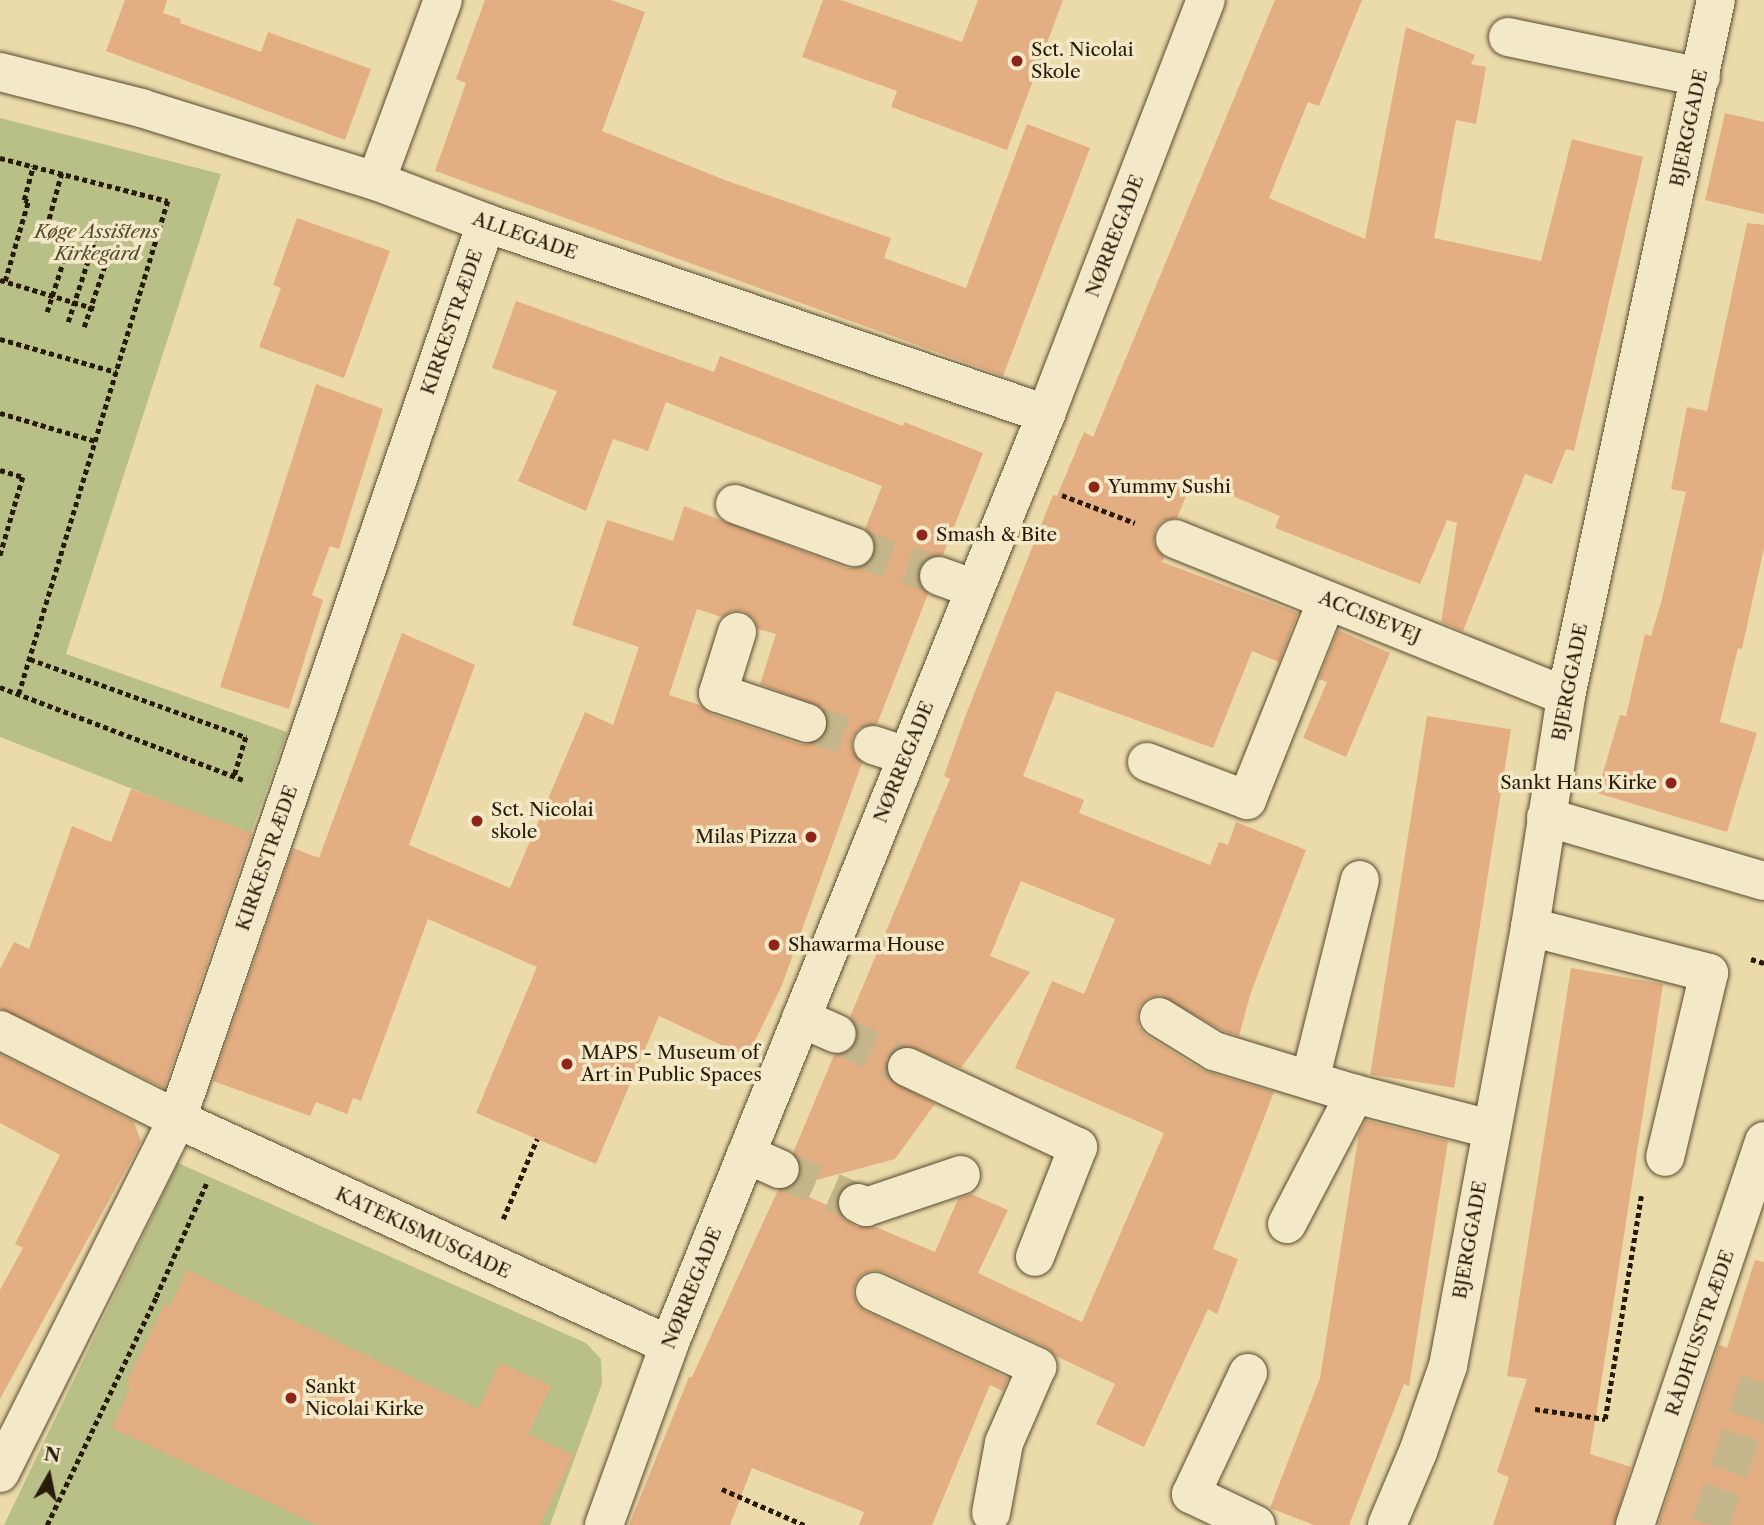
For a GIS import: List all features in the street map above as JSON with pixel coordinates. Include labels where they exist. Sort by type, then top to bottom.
[{"type":"street","points":[[376,181],[443,0]]},
{"type":"street","name":"NØRREGADE","points":[[604,1525],[669,1345],[763,1161],[801,1018],[890,751],[974,589],[1046,414],[1206,0]]},
{"type":"street","name":"BJERGGADE","points":[[1387,1525],[1418,1452],[1448,1366],[1490,1129],[1530,927],[1566,696],[1716,0]]},
{"type":"street","points":[[1508,37],[1700,77]]},
{"type":"street","name":"ALLEGADE","points":[[0,72],[141,108],[376,181],[486,223],[1046,414]]},
{"type":"street","name":"KIRKESTRÆDE","points":[[0,1473],[177,1119],[486,223]]},
{"type":"street","points":[[734,504],[854,547]]},
{"type":"street","name":"ACCISEVEJ","points":[[1175,539],[1566,696]]},
{"type":"street","points":[[939,576],[974,589]]},
{"type":"street","points":[[1147,762],[1247,800],[1327,600]]},
{"type":"street","points":[[737,632],[718,693],[807,723]]},
{"type":"street","points":[[1546,817],[1764,881]]},
{"type":"street","points":[[1310,1080],[1360,880]]},
{"type":"street","points":[[1530,927],[1709,973],[1665,1157]]},
{"type":"street","points":[[1158,1017],[1214,1051],[1355,1094],[1490,1129]]},
{"type":"street","points":[[801,1018],[837,1034]]},
{"type":"street","name":"KATEKISMUSGADE","points":[[0,1030],[225,1142],[669,1345]]},
{"type":"street","points":[[907,1067],[1078,1147],[1035,1257]]},
{"type":"street","points":[[1287,1224],[1355,1094]]},
{"type":"street","name":"RÅDHUSSTRÆDE","points":[[1635,1525],[1764,1141]]},
{"type":"street","points":[[858,1203],[866,1207],[961,1175]]},
{"type":"street","points":[[875,1292],[1037,1367],[1004,1443],[998,1521]]},
{"type":"street","points":[[1248,1373],[1191,1494],[1256,1525]]},
{"type":"path","points":[[0,158],[168,201],[19,694]]},
{"type":"path","points":[[33,166],[24,200],[28,202],[2,281],[93,308]]},
{"type":"path","points":[[61,173],[47,228],[94,242]]},
{"type":"path","points":[[68,322],[97,233]]},
{"type":"path","points":[[47,312],[68,246]]},
{"type":"path","points":[[84,327],[93,308],[111,247]]},
{"type":"path","points":[[0,339],[116,372]]},
{"type":"path","points":[[0,413],[95,441]]},
{"type":"path","points":[[0,470],[23,477],[0,556]]},
{"type":"path","points":[[1019,478],[1175,539]]},
{"type":"path","points":[[30,659],[246,737],[234,776]]},
{"type":"path","points":[[0,687],[288,797]]},
{"type":"path","points":[[498,1231],[537,1139]]},
{"type":"path","points":[[47,1525],[156,1297],[225,1142]]},
{"type":"path","points":[[1535,1409],[1605,1419],[1645,1175],[1665,1157]]},
{"type":"path","points":[[722,1489],[804,1525]]},
{"type":"green space","name":"Køge Assistens Kirkegård","points":[[0,118],[221,174],[66,654],[287,732],[250,835],[0,737]]},
{"type":"green space","points":[[178,1163],[586,1343],[601,1359],[602,1384],[550,1525],[4,1525]]},
{"type":"building","points":[[125,0],[167,0],[163,13],[181,19],[180,23],[261,52],[268,32],[371,69],[345,140],[106,51]]},
{"type":"building","points":[[485,0],[611,0],[645,12],[602,131],[725,180],[891,238],[884,258],[966,288],[1027,124],[1090,148],[1003,376],[435,171],[466,83],[456,79]]},
{"type":"building","points":[[823,0],[841,0],[962,42],[978,0],[1063,0],[1007,150],[891,107],[897,91],[802,57]]},
{"type":"building","points":[[1275,0],[1362,0],[1319,106],[1308,102],[1269,198],[1365,239],[1406,27],[1475,55],[1471,64],[1486,67],[1476,124],[1456,120],[1434,238],[1541,261],[1572,139],[1643,157],[1574,451],[1566,449],[1552,484],[1525,474],[1463,631],[1441,622],[1457,523],[1447,520],[1420,584],[1275,528],[1280,516],[1197,481],[1190,496],[1187,494],[1177,518],[1162,521],[1155,530],[1154,543],[1164,557],[1162,562],[1298,613],[1279,662],[1252,651],[1213,748],[1056,691],[1023,776],[1084,800],[1079,813],[1210,865],[1219,842],[1228,845],[1236,822],[1306,850],[1251,992],[1239,1036],[1223,1031],[1160,995],[1148,998],[1140,1006],[1137,1016],[1139,1027],[1147,1036],[1202,1070],[1274,1092],[1213,1249],[1238,1259],[1217,1314],[1208,1309],[1144,1447],[1096,1424],[1115,1384],[1056,1356],[1046,1347],[884,1272],[872,1270],[862,1275],[855,1283],[853,1293],[857,1304],[865,1311],[1008,1378],[1003,1391],[990,1385],[932,1525],[859,1525],[864,1512],[752,1468],[730,1525],[629,1525],[689,1377],[692,1377],[778,1190],[789,1188],[838,1210],[840,1216],[856,1227],[876,1227],[935,1252],[958,1199],[971,1194],[1008,1210],[978,1273],[1082,1322],[1164,1133],[1015,1068],[1052,981],[1084,994],[1115,919],[1021,881],[990,956],[1030,972],[961,1068],[906,1045],[894,1050],[887,1058],[885,1070],[890,1080],[935,1104],[895,1159],[794,1186],[802,1167],[793,1153],[834,1055],[849,1052],[857,1042],[859,1031],[850,1017],[950,779],[944,776],[965,717],[1053,495],[1057,496],[1084,432],[1093,437]]},
{"type":"building","points":[[1725,113],[1764,122],[1764,214],[1705,200]]},
{"type":"building","points":[[297,218],[390,251],[344,378],[259,347],[281,288],[273,285]]},
{"type":"building","points":[[1747,223],[1764,225],[1764,548],[1742,649],[1738,648],[1720,722],[1757,733],[1727,832],[1597,793],[1620,715],[1626,716],[1645,634],[1651,636],[1661,603],[1686,492],[1671,489],[1687,407],[1707,411]]},
{"type":"building","points":[[516,301],[714,372],[720,356],[903,426],[904,422],[983,453],[943,555],[926,559],[919,568],[918,580],[928,594],[877,724],[859,728],[852,738],[852,750],[862,763],[782,985],[747,1057],[659,1016],[596,1164],[476,1113],[537,967],[428,919],[361,1101],[353,1098],[347,1114],[316,1102],[310,1116],[213,1081],[293,848],[319,858],[402,633],[475,665],[409,845],[510,888],[585,712],[613,725],[639,647],[572,625],[607,520],[673,541],[684,506],[847,568],[858,568],[868,564],[874,555],[875,542],[865,529],[882,486],[666,402],[648,451],[613,439],[586,511],[518,481],[557,391],[492,368]],"holes":[[[697,609],[722,617],[732,611],[744,611],[753,618],[758,629],[776,634],[760,684],[823,708],[828,719],[827,731],[822,739],[812,744],[800,744],[711,714],[700,705],[669,695]]]},
{"type":"building","points":[[316,384],[383,409],[339,549],[330,546],[312,595],[323,600],[289,709],[220,687]]},
{"type":"building","points":[[1338,630],[1390,653],[1346,757],[1303,738],[1327,682],[1319,679]]},
{"type":"building","points":[[1427,716],[1511,729],[1454,1088],[1370,1075]]},
{"type":"building","points":[[131,789],[252,833],[164,1088],[0,1008],[0,969],[14,942],[29,949],[72,826],[111,842]]},
{"type":"building","points":[[1571,968],[1663,984],[1590,1454],[1631,1467],[1614,1525],[1493,1525],[1509,1477],[1497,1472],[1527,1379],[1507,1376]]},
{"type":"building","points":[[0,1054],[134,1122],[141,1142],[0,1399],[0,1290],[23,1248],[15,1244],[60,1155],[0,1123]]},
{"type":"building","points":[[1366,1120],[1448,1141],[1409,1386],[1404,1384],[1349,1525],[1314,1525],[1270,1508],[1320,1378],[1359,1133]]},
{"type":"building","points":[[1755,1260],[1764,1262],[1764,1525],[1658,1525],[1719,1345],[1727,1348]]},
{"type":"building","name":"Sankt Nicolai Kirke","points":[[187,1270],[478,1409],[500,1363],[551,1386],[528,1434],[574,1455],[540,1525],[317,1525],[112,1428],[131,1387],[126,1384],[165,1303],[170,1306]]},
{"type":"tunnel","points":[[854,547],[939,576]]},
{"type":"tunnel","points":[[807,723],[873,745]]},
{"type":"tunnel","points":[[837,1034],[907,1067]]},
{"type":"tunnel","points":[[780,1169],[858,1203]]},
{"type":"tunnel","points":[[1710,1525],[1764,1367]]},
{"type":"place","name":"Sct. Nicolai Skole","points":[[1017,61]]},
{"type":"place","name":"Yummy Sushi","points":[[1094,487]]},
{"type":"place","name":"Smash & Bite","points":[[922,535]]},
{"type":"place","name":"Sankt Hans Kirke","points":[[1671,783]]},
{"type":"place","name":"Sct. Nicolai skole","points":[[477,821]]},
{"type":"place","name":"Milas Pizza","points":[[811,837]]},
{"type":"place","name":"Shawarma House","points":[[774,945]]},
{"type":"place","name":"MAPS - Museum of Art in Public Spaces","points":[[567,1064]]},
{"type":"place","name":"Sankt Nicolai Kirke","points":[[291,1398]]}]
